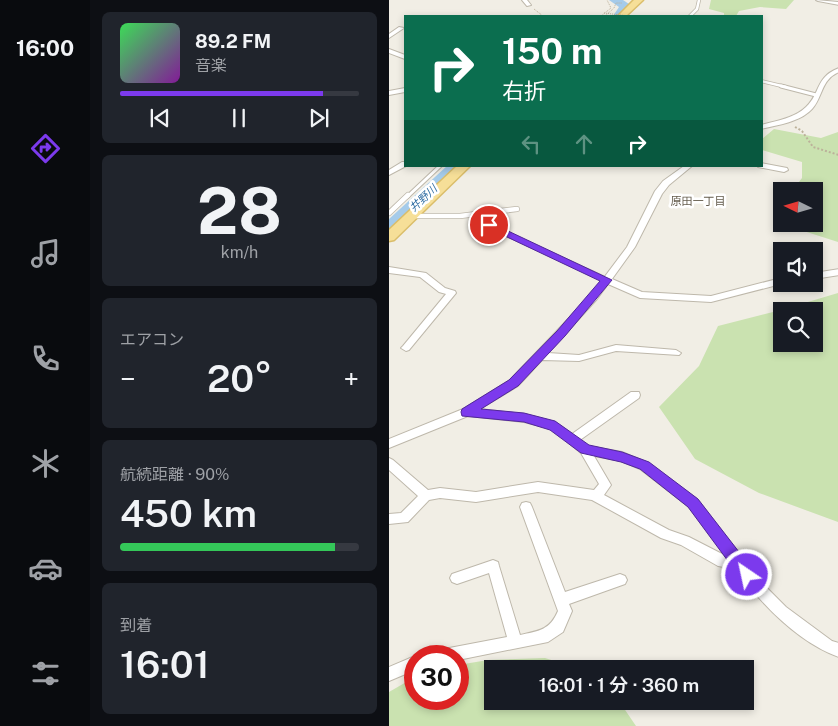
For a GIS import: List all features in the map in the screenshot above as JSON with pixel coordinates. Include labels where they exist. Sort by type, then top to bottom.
[{"type":"main road","points":[[623,15],[639,0]]},
{"type":"main road","points":[[390,236],[463,167]]},
{"type":"street","points":[[524,0],[529,5]]},
{"type":"street","points":[[818,0],[838,4]]},
{"type":"street","points":[[389,36],[401,28]]},
{"type":"street","points":[[389,51],[404,57]]},
{"type":"street","points":[[763,126],[786,120],[809,108],[823,78],[838,70]]},
{"type":"street","points":[[389,94],[404,90]]},
{"type":"street","points":[[389,173],[404,165]]},
{"type":"street","points":[[763,165],[784,170]]},
{"type":"street","points":[[389,444],[467,412],[514,383],[561,334],[607,280],[631,247],[658,193],[666,183],[688,167]]},
{"type":"street","points":[[389,270],[423,275],[442,290],[452,293],[406,348]]},
{"type":"street","points":[[823,274],[838,272]]},
{"type":"street","points":[[607,280],[640,295],[711,299],[773,283]]},
{"type":"street","points":[[539,356],[579,358],[616,348],[676,353]]},
{"type":"street","points":[[572,440],[635,395]]},
{"type":"street","points":[[467,412],[524,418],[555,426],[585,450],[605,485],[596,496]]},
{"type":"street","points":[[585,450],[622,457],[644,466],[693,503],[756,586],[781,612],[828,646],[838,650]]},
{"type":"street","points":[[389,463],[426,495]]},
{"type":"street","points":[[389,519],[404,518],[426,495],[440,493],[476,496],[538,487],[596,496],[665,534],[685,541],[723,562],[738,563]]},
{"type":"street","points":[[469,651],[543,637],[558,627],[565,611],[526,507]]},
{"type":"street","points":[[457,578],[493,566],[515,642]]},
{"type":"street","points":[[561,600],[620,580]]},
{"type":"street","points":[[389,674],[404,668]]},
{"type":"lane","points":[[691,15],[697,10],[699,0]]},
{"type":"lane","points":[[763,81],[816,94]]},
{"type":"lane","points":[[389,213],[439,167]]},
{"type":"lane","points":[[412,216],[473,214],[517,209]]},
{"type":"lane","points":[[473,214],[500,231],[607,280]]},
{"type":"path","points":[[604,13],[611,8],[607,0]]},
{"type":"path","points":[[604,13],[621,15]]},
{"type":"path","points":[[786,120],[802,131],[813,146],[838,156]]},
{"type":"green space","points":[[711,0],[794,0],[786,9],[760,7],[739,11],[737,15],[724,15],[724,13],[709,9]]},
{"type":"green space","points":[[774,129],[821,138],[838,132],[838,242],[807,232],[823,232],[823,182],[799,182],[802,178],[802,162],[763,150],[763,138]]},
{"type":"green space","points":[[839,293],[838,522],[759,493],[695,459],[659,407],[699,366],[718,326],[773,312],[773,352],[823,352],[823,302],[808,302]]},
{"type":"green space","points":[[545,658],[551,660],[488,660]]},
{"type":"green space","points":[[484,661],[484,710],[625,710],[636,726],[389,726],[389,692],[404,683],[404,710],[469,710],[469,663]]},
{"type":"waterway","name":"井野川","points":[[615,0],[625,6],[620,15]]},
{"type":"waterway","name":"井野川","points":[[389,229],[456,167]]},
{"type":"district","name":"原田一丁目","points":[[698,201]]},
{"type":"route","points":[[489,225],[607,280],[561,334],[514,383],[467,412],[524,418],[555,426],[585,450],[622,457],[644,466],[693,503],[747,575]]}]
